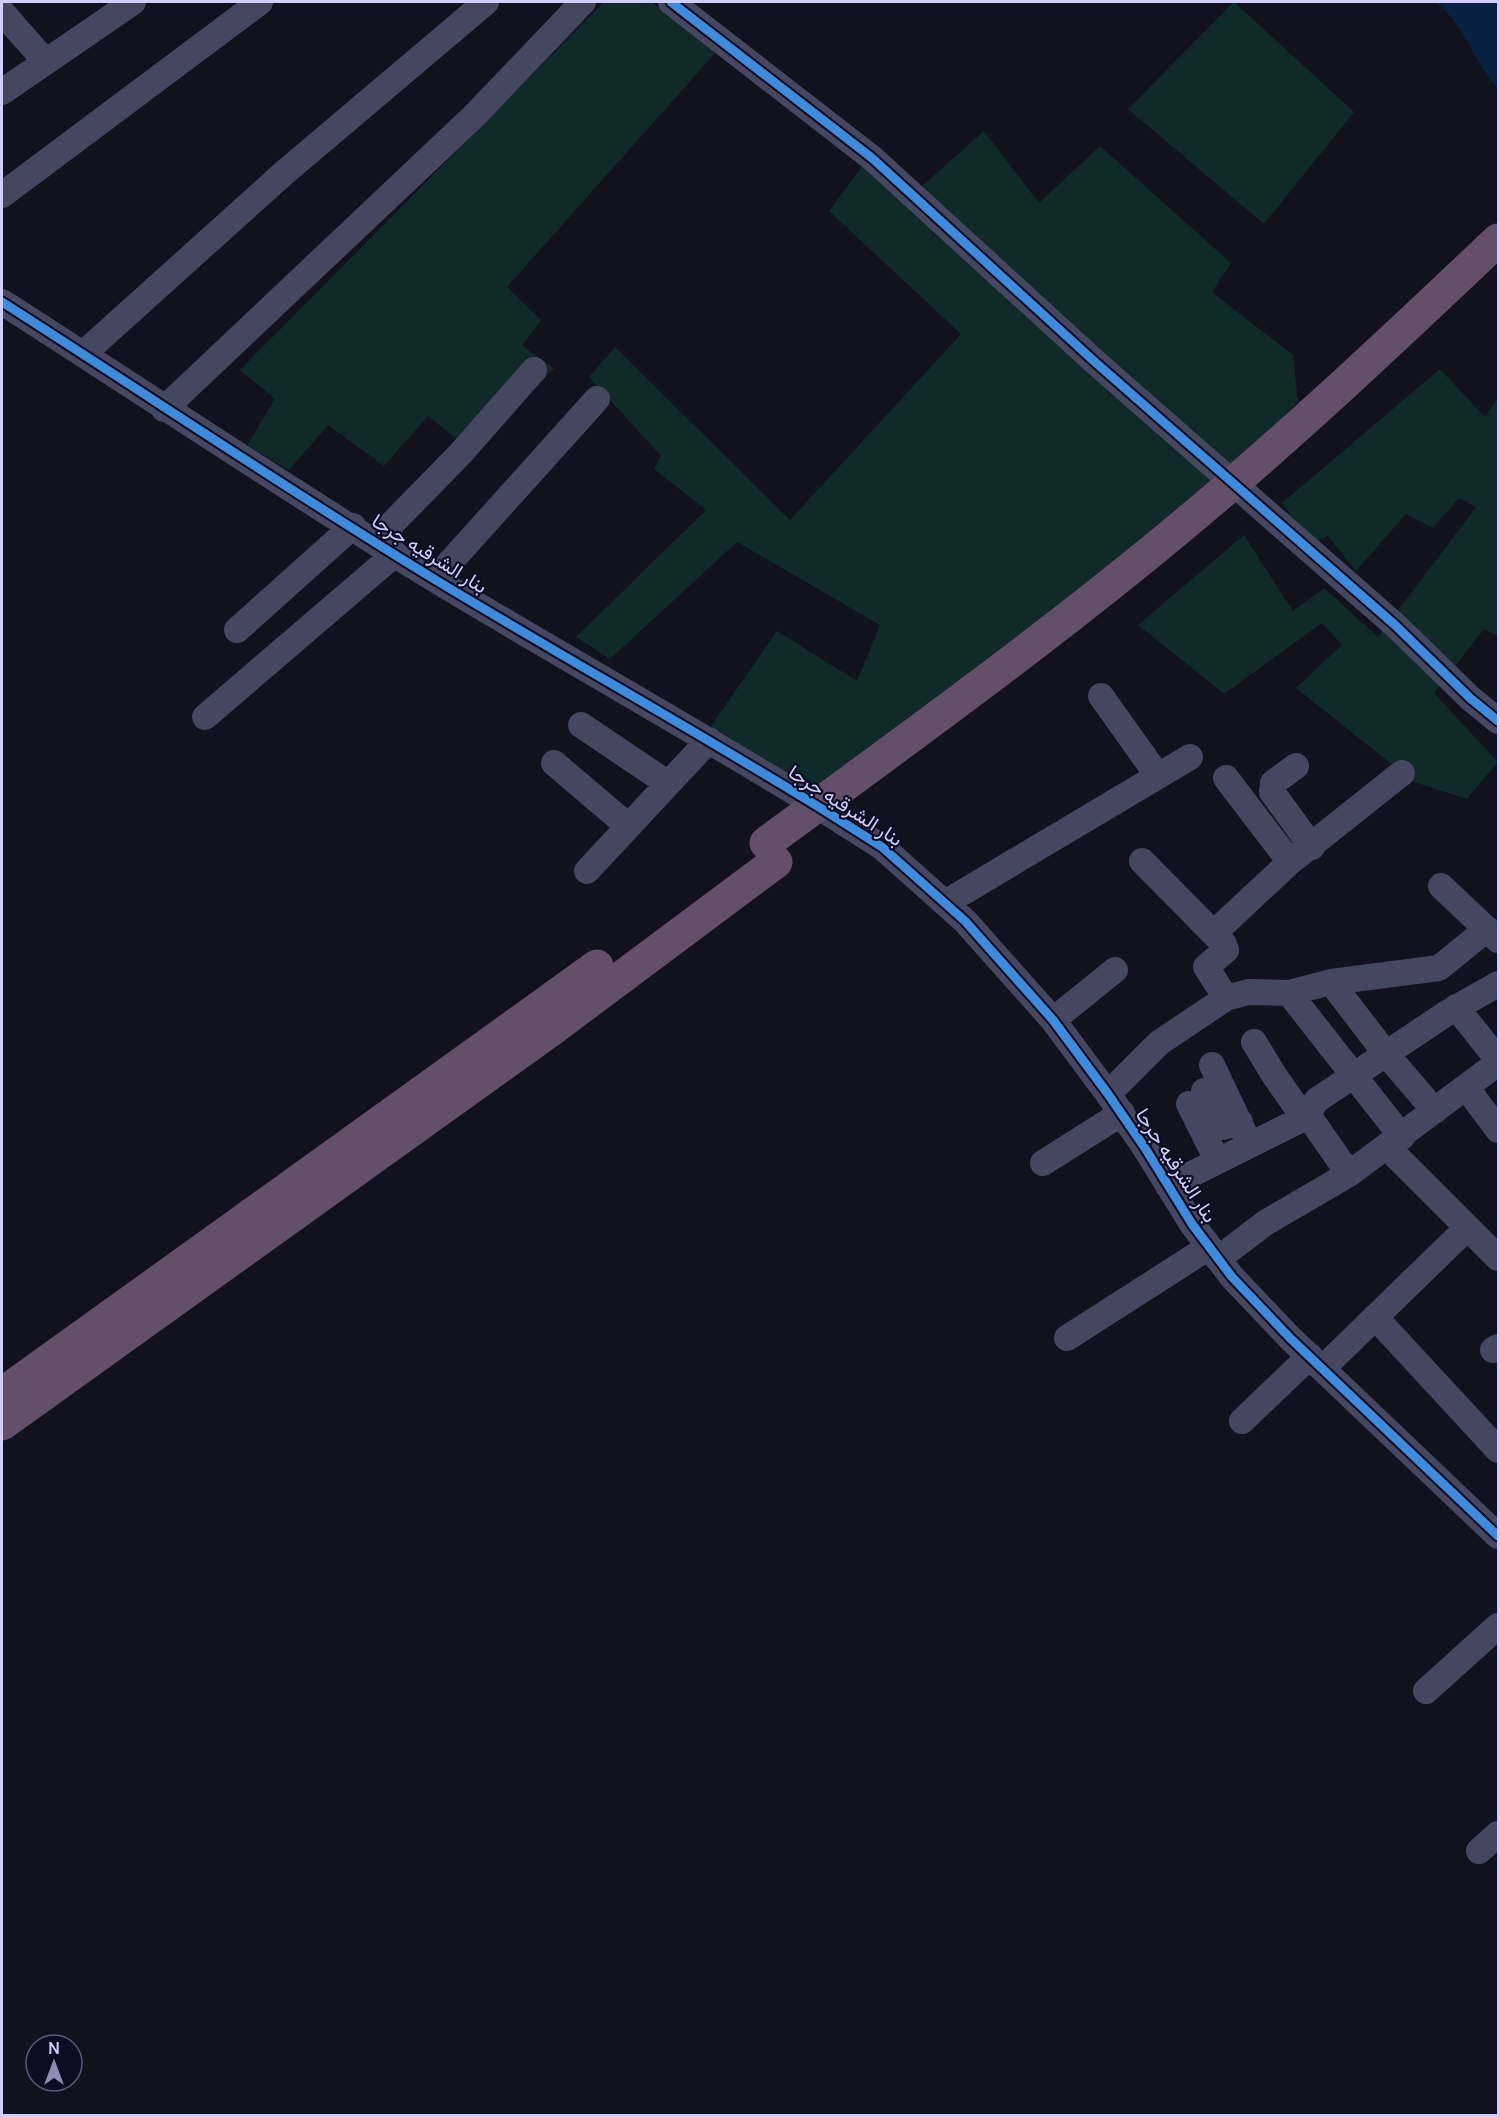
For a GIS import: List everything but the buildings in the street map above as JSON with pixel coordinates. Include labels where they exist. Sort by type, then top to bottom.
[{"type":"highway","points":[[2,1424],[551,1030],[1212,501],[1398,335],[1498,240]]},
{"type":"highway","points":[[2,1394],[544,1005],[771,852],[921,757],[1221,522],[1305,448],[1498,263]]},
{"type":"street","points":[[2,92],[134,2]]},
{"type":"street","points":[[2,195],[260,2]]},
{"type":"street","points":[[84,354],[284,173],[486,2]]},
{"type":"street","points":[[164,409],[474,116],[583,2]]},
{"type":"street","points":[[671,2],[872,158],[1095,362],[1395,624],[1470,698],[1498,721]]},
{"type":"street","points":[[2,12],[46,62]]},
{"type":"street","name":"بنار الشرقيه جرجا","points":[[2,302],[84,354],[164,409],[435,579],[710,740],[882,848],[965,921],[1053,1020],[1115,1103],[1168,1186],[1232,1277],[1498,1536]]},
{"type":"street","points":[[204,717],[385,547],[461,453],[534,370]]},
{"type":"street","points":[[435,579],[597,399]]},
{"type":"street","points":[[237,630],[353,526]]},
{"type":"street","points":[[1101,696],[1158,776]]},
{"type":"street","points":[[580,724],[668,783]]},
{"type":"street","points":[[587,871],[710,740]]},
{"type":"street","points":[[945,903],[1190,757]]},
{"type":"street","points":[[554,763],[628,826]]},
{"type":"street","points":[[1296,766],[1273,783],[1272,792],[1312,847]]},
{"type":"street","points":[[1214,933],[1290,862],[1312,847],[1402,773]]},
{"type":"street","points":[[1226,778],[1290,862]]},
{"type":"street","points":[[1142,861],[1224,944],[1226,950],[1206,967],[1226,999]]},
{"type":"street","points":[[1043,1163],[1115,1103],[1159,1043],[1226,999],[1248,992],[1289,993],[1331,982],[1439,968],[1493,934],[1441,886]]},
{"type":"street","points":[[1053,1020],[1115,970]]},
{"type":"street","points":[[1331,982],[1386,1054],[1435,1111]]},
{"type":"street","points":[[1168,1186],[1217,1160],[1245,1133],[1306,1117],[1317,1100],[1456,1007],[1498,984]]},
{"type":"street","points":[[1289,993],[1353,1076],[1394,1142],[1467,1228],[1498,1258]]},
{"type":"street","points":[[1067,1338],[1349,1174],[1498,1061],[1456,1007]]},
{"type":"street","points":[[1254,1042],[1274,1075],[1349,1174]]},
{"type":"street","points":[[1212,1065],[1245,1133]]},
{"type":"street","points":[[1466,1087],[1498,1130]]},
{"type":"street","points":[[1217,1160],[1196,1097],[1223,1127],[1245,1133]]},
{"type":"street","points":[[1242,1421],[1375,1317],[1467,1228]]},
{"type":"street","points":[[1375,1317],[1498,1450]]},
{"type":"street","points":[[1426,1691],[1498,1626]]},
{"type":"street","points":[[1479,1851],[1498,1834]]},
{"type":"green space","points":[[604,2],[651,2],[717,51],[507,287],[541,320],[522,346],[554,368],[474,453],[428,416],[384,466],[328,425],[289,470],[247,445],[275,399],[240,370]]},
{"type":"green space","points":[[1234,2],[1354,112],[1264,224],[1128,109]]},
{"type":"green space","points":[[984,131],[1039,203],[1100,146],[1231,263],[1212,292],[1293,355],[1298,401],[1248,454],[1189,507],[814,793],[711,726],[777,631],[857,681],[880,625],[737,542],[610,659],[576,637],[706,510],[654,469],[661,456],[589,377],[615,347],[790,520],[961,334],[829,211],[864,164],[904,202]]},
{"type":"green space","points":[[1440,369],[1485,417],[1498,398],[1498,636],[1484,629],[1434,693],[1498,762],[1467,799],[1414,782],[1296,688],[1342,645],[1322,623],[1224,694],[1138,625],[1244,535],[1293,611],[1324,588],[1378,637],[1476,507],[1459,498],[1433,528],[1406,514],[1356,571],[1328,536],[1312,544],[1282,503]]},
{"type":"water","points":[[1435,2],[1498,2],[1498,88],[1489,78],[1454,20]]},
{"type":"cycle path","points":[[671,2],[872,158],[1095,362],[1395,625],[1470,698],[1498,721]]},
{"type":"cycle path","points":[[2,302],[379,545],[774,780],[882,847],[965,921],[1053,1020],[1108,1094],[1192,1224],[1232,1277],[1290,1338],[1498,1536]]}]
